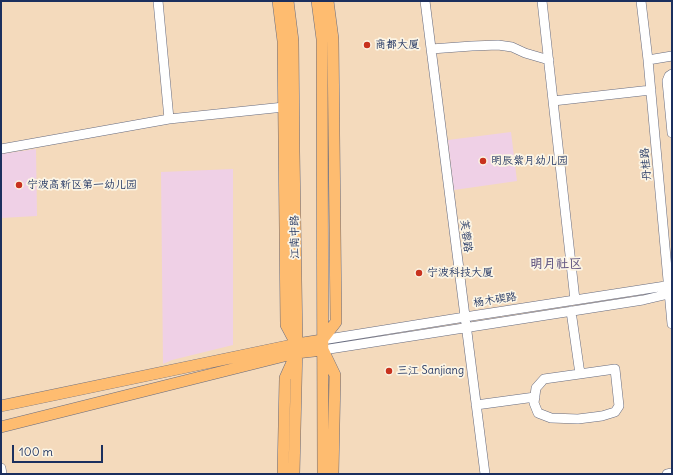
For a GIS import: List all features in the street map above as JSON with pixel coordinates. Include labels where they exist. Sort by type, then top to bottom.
[{"type":"main road","points":[[278,1],[283,41],[286,325],[296,349],[285,378],[283,474]]},
{"type":"main road","name":"江南中路","points":[[288,1],[293,41],[296,349],[294,474]]},
{"type":"main road","points":[[317,1],[322,39],[323,474]]},
{"type":"main road","points":[[1,406],[322,345],[336,322],[333,39],[328,1]]},
{"type":"main road","points":[[322,345],[335,375],[333,474]]},
{"type":"main road","points":[[1,427],[296,349]]},
{"type":"street","points":[[158,1],[169,119]]},
{"type":"street","name":"芙蓉路","points":[[424,1],[485,474]]},
{"type":"street","points":[[542,1],[575,300]]},
{"type":"street","name":"丹桂路","points":[[641,1],[651,90],[672,324]]},
{"type":"street","points":[[431,49],[498,45],[512,47],[548,60]]},
{"type":"street","points":[[648,60],[672,56]]},
{"type":"street","points":[[672,74],[669,76],[667,81],[672,132]]},
{"type":"street","points":[[553,101],[651,90]]},
{"type":"street","points":[[1,149],[169,119],[284,107]]},
{"type":"street","name":"杨木碶路","points":[[322,345],[465,317],[575,300],[670,289]]},
{"type":"street","name":"杨木碶路","points":[[322,345],[466,327],[644,300],[670,289]]},
{"type":"street","points":[[571,311],[580,374]]},
{"type":"street","points":[[615,369],[619,406],[615,412],[602,416],[578,419],[551,418],[538,412],[534,403],[536,388],[544,379],[580,374],[615,369]]},
{"type":"street","points":[[476,405],[535,397]]},
{"type":"street","points":[[1,468],[2,474]]},
{"type":"street","points":[[666,474],[672,473]]},
{"type":"shaded area","name":"明辰紫月幼儿园","points":[[511,132],[517,181],[454,190],[448,140]]},
{"type":"shaded area","name":"宁波高新区第一幼儿园","points":[[36,149],[37,216],[1,218],[1,154]]},
{"type":"shaded area","points":[[233,169],[233,345],[172,360],[163,364],[161,172]]},
{"type":"place","name":"商都大厦","points":[[367,45]]},
{"type":"place","name":"明辰紫月幼儿园","points":[[483,161]]},
{"type":"place","name":"宁波高新区第一幼儿园","points":[[19,185]]},
{"type":"place","name":"宁波科技大厦","points":[[419,273]]},
{"type":"place","name":"三江 Sanjiang","points":[[389,371]]},
{"type":"district","name":"明月社区","points":[[556,264]]}]
